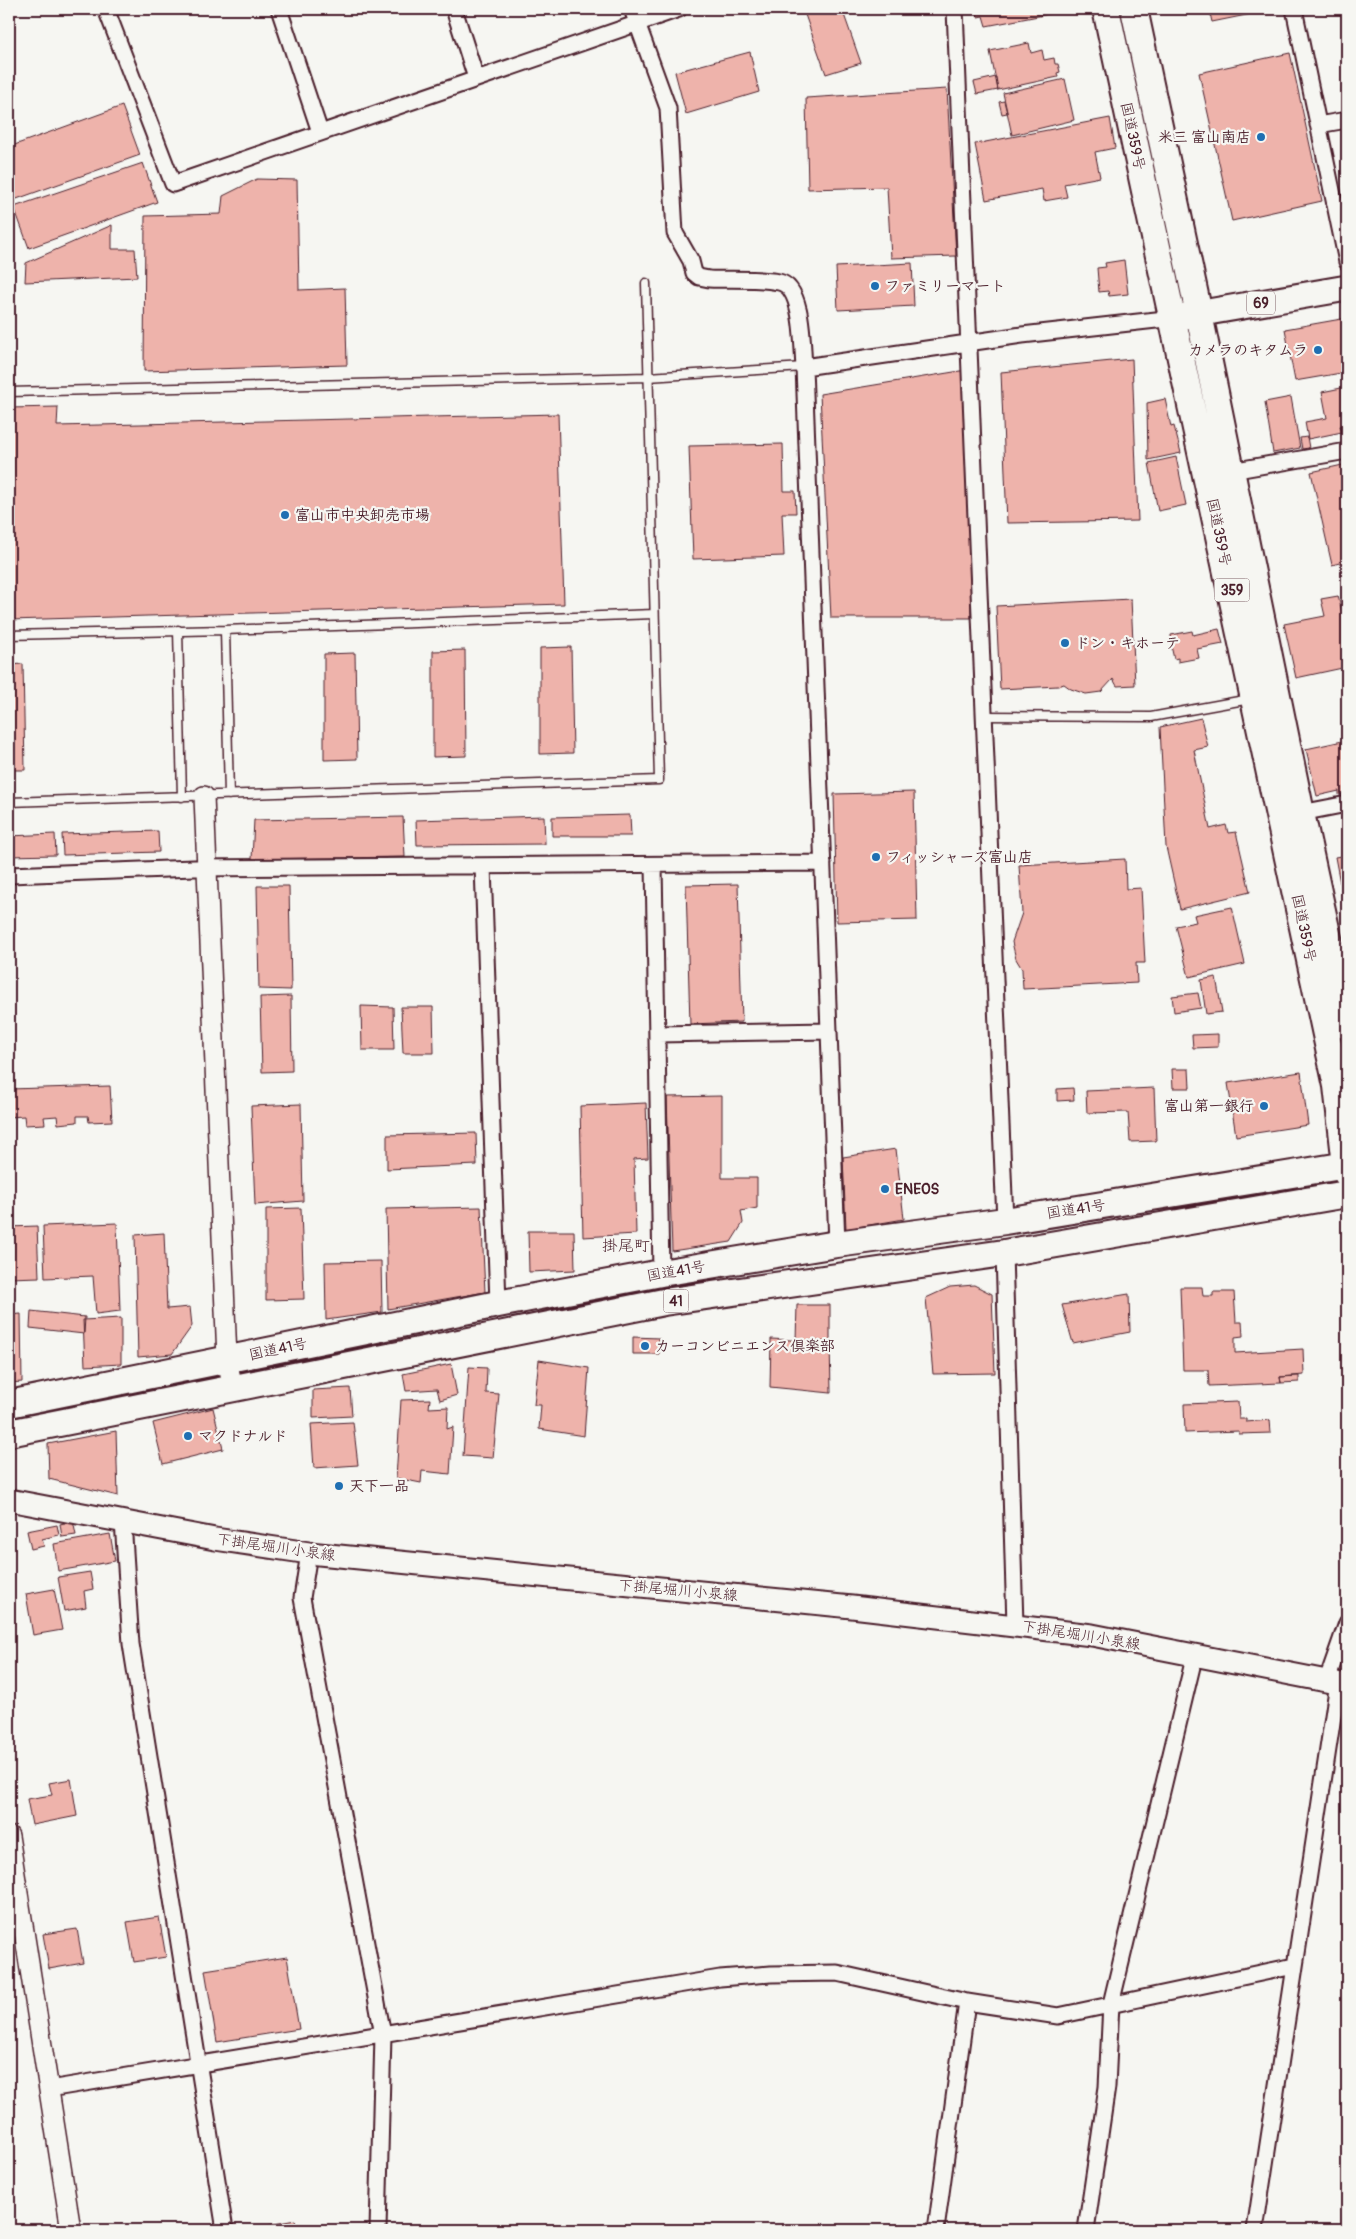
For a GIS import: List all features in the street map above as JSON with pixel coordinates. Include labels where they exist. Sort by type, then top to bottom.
[{"type":"highway","name":"国道359号","points":[[1106,9],[1133,140],[1187,316],[1230,471],[1347,1026]]},
{"type":"highway","name":"国道359号","points":[[1134,9],[1254,698],[1337,1086],[1347,1168]]},
{"type":"highway","name":"国道41号","points":[[9,1404],[498,1304],[661,1273],[837,1244],[1005,1221],[1347,1168]]},
{"type":"highway","name":"国道41号","points":[[9,1434],[664,1302],[1004,1253],[1347,1194]]},
{"type":"main road","name":"69","points":[[1187,316],[1347,288]]},
{"type":"main road","name":"下掛尾堀川小泉線","points":[[9,1500],[215,1539],[309,1553],[1092,1634],[1338,1683]]},
{"type":"street","points":[[106,9],[173,184],[680,9]]},
{"type":"street","points":[[279,9],[320,132]]},
{"type":"street","points":[[454,9],[476,78]]},
{"type":"street","points":[[632,9],[668,108],[674,233],[691,262],[694,272],[699,277],[780,282],[791,290],[798,305],[804,367],[837,1244]]},
{"type":"street","points":[[955,9],[1005,1221]]},
{"type":"street","points":[[1294,9],[1347,262]]},
{"type":"street","points":[[1318,125],[1347,120]]},
{"type":"street","points":[[804,367],[1022,335],[1187,316]]},
{"type":"street","points":[[1230,471],[1347,451]]},
{"type":"street","points":[[204,796],[227,1359],[233,1389]]},
{"type":"street","points":[[1301,813],[1347,804]]},
{"type":"street","points":[[9,875],[206,868],[823,864]]},
{"type":"street","points":[[654,865],[661,1273]]},
{"type":"street","points":[[483,866],[498,1304]]},
{"type":"street","points":[[658,1034],[829,1031]]},
{"type":"street","points":[[1004,1253],[1015,1625]]},
{"type":"street","points":[[123,1521],[131,1644],[225,2230]]},
{"type":"street","points":[[309,1553],[302,1598],[382,2035],[378,2230]]},
{"type":"street","points":[[1255,2230],[1347,1623]]},
{"type":"street","points":[[1086,2230],[1107,2087],[1111,2004],[1195,1654]]},
{"type":"street","points":[[9,1836],[71,2230]]},
{"type":"street","points":[[49,2089],[720,1978],[771,1974],[837,1973],[967,2002],[1058,2016],[1294,1966]]},
{"type":"street","points":[[936,2230],[967,2002]]},
{"type":"lane","points":[[9,802],[659,780],[646,283]]},
{"type":"lane","points":[[9,392],[648,377],[804,367]]},
{"type":"lane","points":[[9,635],[225,630],[654,614]]},
{"type":"lane","points":[[178,630],[182,797]]},
{"type":"lane","points":[[225,630],[229,795]]},
{"type":"lane","points":[[985,716],[1152,717],[1254,698]]},
{"type":"building","points":[[803,9],[842,9],[861,63],[826,74]]},
{"type":"building","points":[[976,9],[1075,9],[986,26],[983,16],[978,17]]},
{"type":"building","points":[[1209,9],[1271,9],[1271,10],[1212,22]]},
{"type":"building","points":[[1029,43],[1031,53],[1042,50],[1044,60],[1054,58],[1060,72],[1057,73],[1058,77],[998,90],[990,51]]},
{"type":"building","points":[[750,52],[759,92],[686,114],[675,72]]},
{"type":"building","name":"米三 富山南店","points":[[1290,53],[1322,201],[1232,221],[1199,73]]},
{"type":"building","points":[[996,77],[998,90],[977,94],[974,82]]},
{"type":"building","points":[[1065,79],[1074,120],[1012,135],[1003,93]]},
{"type":"building","points":[[947,89],[956,256],[891,258],[887,187],[808,189],[806,98]]},
{"type":"building","points":[[1004,101],[1007,113],[1002,114],[999,102]]},
{"type":"building","points":[[122,106],[140,155],[11,201],[9,195],[9,147]]},
{"type":"building","points":[[1110,118],[1115,148],[1095,152],[1100,177],[1064,184],[1067,197],[1044,201],[1042,189],[986,200],[975,144]]},
{"type":"building","points":[[143,163],[157,202],[29,248],[14,207]]},
{"type":"building","points":[[257,179],[297,180],[299,290],[345,288],[347,365],[144,371],[145,216],[221,214],[223,196]]},
{"type":"building","points":[[112,225],[112,249],[135,249],[137,277],[25,282],[26,263]]},
{"type":"building","points":[[1124,260],[1128,294],[1109,296],[1108,291],[1099,292],[1097,268],[1106,267],[1105,263]]},
{"type":"building","name":"ファミリーマート","points":[[912,263],[914,306],[838,310],[836,267]]},
{"type":"building","name":"カメラのキタムラ","points":[[1347,318],[1347,372],[1295,381],[1285,329]]},
{"type":"building","points":[[1132,359],[1138,521],[1007,523],[1001,372]]},
{"type":"building","points":[[966,370],[971,618],[831,618],[820,394]]},
{"type":"building","points":[[1346,387],[1347,424],[1340,426],[1342,432],[1308,439],[1305,422],[1327,418],[1322,392]]},
{"type":"building","points":[[1291,397],[1300,448],[1273,453],[1265,402]]},
{"type":"building","points":[[1165,399],[1171,427],[1174,426],[1181,453],[1148,460],[1147,403]]},
{"type":"building","name":"富山市中央卸売市場","points":[[58,407],[57,426],[558,414],[564,604],[9,620],[9,408]]},
{"type":"building","points":[[1307,437],[1309,448],[1302,449],[1300,438]]},
{"type":"building","points":[[783,444],[784,491],[795,491],[796,513],[782,513],[784,556],[693,559],[689,446]]},
{"type":"building","points":[[1176,457],[1186,505],[1158,511],[1149,463]]},
{"type":"building","points":[[1347,464],[1347,561],[1332,565],[1311,472]]},
{"type":"building","points":[[1338,596],[1342,612],[1347,611],[1347,667],[1296,678],[1284,624],[1325,616],[1321,599]]},
{"type":"building","name":"ドン・キホーテ","points":[[1131,599],[1135,685],[1117,686],[1113,679],[1101,692],[1086,694],[1071,689],[1064,684],[1058,686],[1000,689],[996,606]]},
{"type":"building","points":[[1219,629],[1223,644],[1197,649],[1199,658],[1178,662],[1178,658],[1174,659],[1170,641],[1171,635],[1192,631],[1193,635]]},
{"type":"building","points":[[571,647],[573,753],[540,754],[540,648]]},
{"type":"building","points":[[465,650],[466,756],[433,757],[433,651]]},
{"type":"building","points":[[355,653],[357,759],[324,760],[324,654]]},
{"type":"building","points":[[23,664],[25,770],[9,770],[9,665]]},
{"type":"building","points":[[1201,718],[1208,747],[1194,750],[1210,829],[1226,825],[1228,833],[1236,832],[1250,892],[1180,909],[1166,847],[1160,727]]},
{"type":"building","points":[[1347,740],[1347,793],[1339,795],[1339,791],[1317,796],[1306,749]]},
{"type":"building","name":"フィッシャーズ富山店","points":[[914,792],[917,920],[837,922],[834,794]]},
{"type":"building","points":[[630,815],[631,836],[552,836],[552,817]]},
{"type":"building","points":[[544,816],[545,844],[417,845],[416,820]]},
{"type":"building","points":[[403,817],[405,857],[252,859],[254,820]]},
{"type":"building","points":[[158,831],[159,852],[63,855],[62,834]]},
{"type":"building","points":[[55,834],[56,855],[9,856],[9,836]]},
{"type":"building","points":[[1347,855],[1347,882],[1340,883],[1335,857]]},
{"type":"building","points":[[1125,859],[1126,889],[1141,888],[1145,963],[1136,963],[1137,983],[1023,989],[1022,969],[1016,959],[1012,942],[1022,913],[1019,865]]},
{"type":"building","points":[[738,884],[742,1022],[690,1024],[686,885]]},
{"type":"building","points":[[257,886],[289,886],[291,990],[259,989]]},
{"type":"building","points":[[1232,907],[1245,964],[1189,977],[1176,926],[1196,922],[1194,915]]},
{"type":"building","points":[[1216,977],[1222,1012],[1206,1014],[1201,980]]},
{"type":"building","points":[[1198,993],[1201,1008],[1174,1012],[1172,996]]},
{"type":"building","points":[[291,996],[292,1071],[262,1072],[260,997]]},
{"type":"building","points":[[361,1006],[393,1007],[394,1050],[362,1050]]},
{"type":"building","points":[[401,1007],[433,1007],[434,1053],[403,1053]]},
{"type":"building","points":[[1218,1034],[1218,1047],[1193,1048],[1192,1035]]},
{"type":"building","points":[[1172,1069],[1189,1069],[1190,1088],[1173,1088]]},
{"type":"building","points":[[1301,1072],[1308,1125],[1236,1136],[1228,1083]]},
{"type":"building","points":[[110,1086],[112,1121],[89,1122],[88,1116],[77,1116],[77,1122],[58,1124],[57,1116],[44,1117],[45,1124],[25,1125],[24,1116],[9,1117],[9,1089]]},
{"type":"building","points":[[1073,1088],[1074,1100],[1057,1101],[1057,1089]]},
{"type":"building","points":[[1154,1088],[1156,1141],[1130,1142],[1128,1112],[1087,1113],[1086,1091]]},
{"type":"building","points":[[722,1096],[722,1178],[757,1178],[757,1208],[741,1211],[743,1223],[731,1242],[672,1251],[667,1097]]},
{"type":"building","points":[[646,1103],[648,1158],[634,1159],[636,1234],[583,1237],[580,1106]]},
{"type":"building","points":[[301,1104],[303,1201],[255,1205],[251,1106]]},
{"type":"building","points":[[476,1133],[477,1165],[387,1169],[387,1135]]},
{"type":"building","points":[[896,1149],[904,1219],[846,1229],[843,1157]]},
{"type":"building","points":[[481,1207],[485,1292],[388,1309],[386,1209]]},
{"type":"building","points":[[301,1208],[304,1299],[266,1300],[266,1209]]},
{"type":"building","points":[[117,1223],[120,1311],[96,1314],[93,1276],[45,1278],[43,1226]]},
{"type":"building","points":[[37,1226],[39,1277],[9,1278],[9,1227]]},
{"type":"building","points":[[528,1231],[574,1231],[575,1270],[529,1272]]},
{"type":"building","points":[[164,1233],[167,1309],[190,1307],[192,1326],[172,1354],[138,1357],[135,1235]]},
{"type":"building","points":[[381,1261],[382,1312],[326,1320],[325,1262]]},
{"type":"building","points":[[974,1285],[992,1294],[995,1373],[933,1374],[926,1298],[950,1287]]},
{"type":"building","points":[[1180,1287],[1202,1287],[1203,1296],[1213,1296],[1213,1292],[1234,1292],[1236,1322],[1242,1322],[1243,1336],[1235,1337],[1235,1353],[1303,1349],[1304,1375],[1280,1377],[1281,1383],[1209,1386],[1208,1370],[1183,1370]]},
{"type":"building","points":[[1129,1294],[1130,1332],[1073,1343],[1062,1305]]},
{"type":"building","points":[[797,1305],[830,1305],[830,1342],[796,1340]]},
{"type":"building","points":[[31,1311],[85,1317],[84,1334],[30,1328]]},
{"type":"building","points":[[21,1314],[22,1382],[9,1383],[9,1315]]},
{"type":"building","points":[[121,1318],[121,1364],[85,1366],[83,1320]]},
{"type":"building","points":[[633,1337],[659,1338],[659,1354],[633,1354]]},
{"type":"building","points":[[771,1339],[830,1342],[831,1393],[770,1387]]},
{"type":"building","points":[[539,1360],[589,1368],[584,1436],[539,1429],[541,1405],[534,1405]]},
{"type":"building","points":[[451,1364],[457,1395],[440,1400],[437,1389],[406,1391],[403,1374]]},
{"type":"building","points":[[469,1367],[487,1368],[486,1393],[499,1394],[493,1458],[463,1456]]},
{"type":"building","points":[[1299,1376],[1299,1382],[1281,1383],[1280,1377]]},
{"type":"building","points":[[350,1388],[352,1416],[313,1418],[313,1390]]},
{"type":"building","points":[[430,1399],[429,1408],[448,1407],[447,1429],[453,1427],[450,1474],[422,1471],[421,1483],[396,1478],[401,1400]]},
{"type":"building","points":[[1238,1402],[1239,1419],[1246,1419],[1246,1422],[1270,1420],[1271,1433],[1239,1434],[1239,1431],[1185,1433],[1184,1404]]},
{"type":"building","name":"マクドナルド","points":[[213,1408],[223,1449],[163,1464],[153,1423]]},
{"type":"building","points":[[353,1422],[358,1465],[314,1468],[311,1424]]},
{"type":"building","points":[[116,1431],[118,1496],[49,1479],[48,1444]]},
{"type":"building","points":[[73,1521],[76,1535],[62,1537],[60,1524]]},
{"type":"building","points":[[57,1525],[59,1535],[42,1539],[44,1546],[31,1549],[27,1531]]},
{"type":"building","points":[[110,1534],[115,1561],[58,1571],[54,1544]]},
{"type":"building","points":[[90,1572],[93,1589],[84,1591],[86,1607],[64,1611],[58,1577]]},
{"type":"building","points":[[54,1589],[62,1630],[33,1635],[26,1594]]},
{"type":"building","points":[[71,1779],[77,1816],[32,1825],[27,1799],[52,1795],[49,1783]]},
{"type":"building","points":[[159,1917],[166,1957],[134,1962],[127,1922]]},
{"type":"building","points":[[77,1929],[83,1963],[49,1969],[43,1934]]},
{"type":"building","points":[[287,1957],[299,2029],[217,2042],[205,1970]]},
{"type":"building","points":[[295,2220],[297,2230],[270,2230],[269,2225]]},
{"type":"place","name":"米三 富山南店","points":[[1261,137]]},
{"type":"place","name":"ファミリーマート","points":[[875,286]]},
{"type":"place","name":"カメラのキタムラ","points":[[1318,350]]},
{"type":"place","name":"富山市中央卸売市場","points":[[285,515]]},
{"type":"place","name":"ドン・キホーテ","points":[[1065,643]]},
{"type":"place","name":"フィッシャーズ富山店","points":[[876,857]]},
{"type":"place","name":"富山第一銀行","points":[[1264,1106]]},
{"type":"place","name":"ENEOS","points":[[885,1189]]},
{"type":"place","name":"カーコンビニエンス倶楽部","points":[[645,1346]]},
{"type":"place","name":"マクドナルド","points":[[188,1436]]},
{"type":"place","name":"天下一品","points":[[339,1486]]},
{"type":"district","name":"掛尾町","points":[[626,1245]]}]
